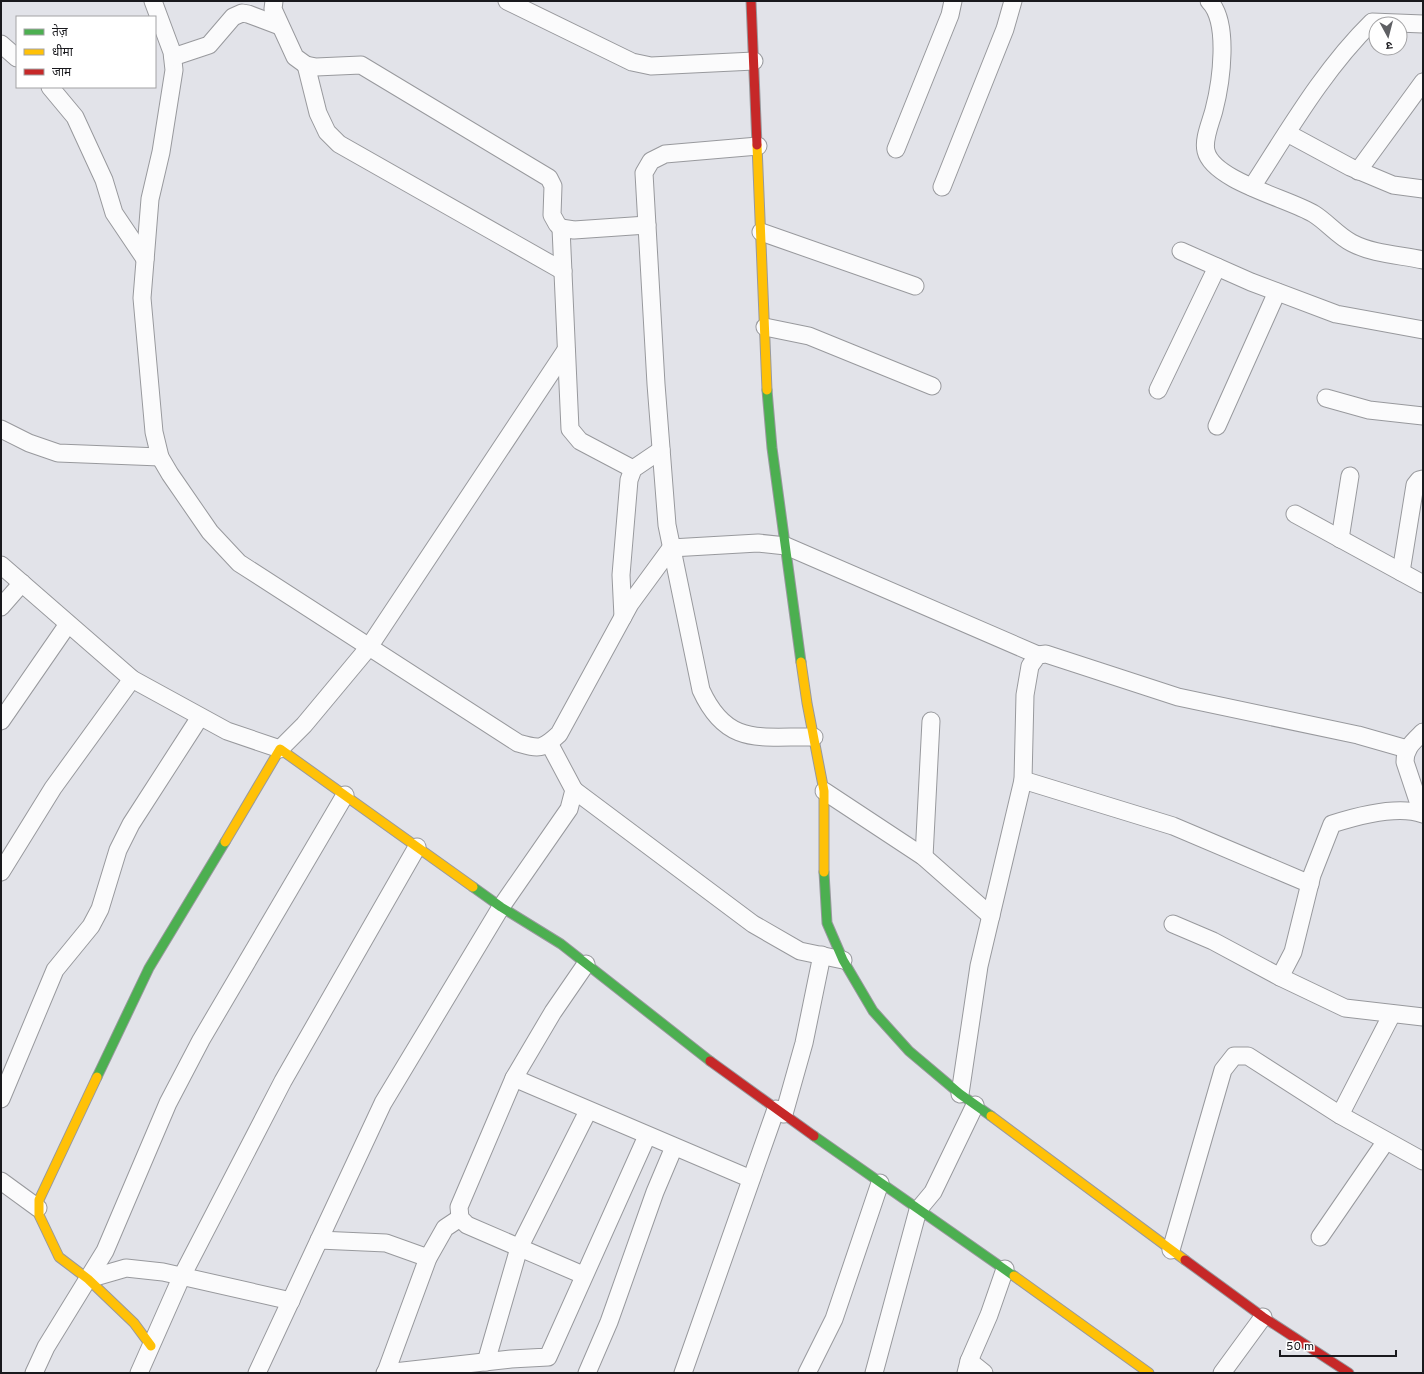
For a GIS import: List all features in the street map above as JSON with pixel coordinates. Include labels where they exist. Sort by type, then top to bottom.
[{"type":"street","points":[[153,1],[173,57],[174,70],[161,152],[150,199],[142,298],[154,432],[160,456],[170,474],[210,532],[239,563],[518,743],[537,748],[549,743],[559,734],[630,604],[671,548]]},
{"type":"street","points":[[274,1],[273,9],[280,26],[295,56],[306,65],[316,67],[361,65],[549,178],[553,186],[552,215],[561,228],[574,230],[647,225]]},
{"type":"street","points":[[507,1],[632,62],[651,66],[754,61]]},
{"type":"street","points":[[752,1],[766,381],[772,448],[814,737],[824,791],[824,890],[827,923],[843,960],[873,1011],[909,1051],[960,1094],[1263,1317],[1349,1373]]},
{"type":"street","points":[[896,149],[950,15],[953,1]]},
{"type":"street","points":[[942,187],[1005,29],[1014,1]]},
{"type":"street","points":[[1209,1],[1218,17],[1223,40],[1216,100],[1206,142],[1206,151],[1213,163],[1218,168],[1252,188],[1313,214],[1351,243],[1366,249],[1423,260]]},
{"type":"street","points":[[173,57],[209,45],[233,17],[242,13],[280,26]]},
{"type":"street","points":[[1252,188],[1287,133],[1339,58],[1372,22],[1423,24]]},
{"type":"street","points":[[1,44],[16,57]]},
{"type":"street","points":[[306,65],[318,113],[327,132],[339,144],[563,270]]},
{"type":"street","points":[[1358,171],[1423,82]]},
{"type":"street","points":[[51,88],[75,117],[104,180],[114,213],[145,259]]},
{"type":"street","points":[[1287,133],[1358,171],[1393,185],[1423,189]]},
{"type":"street","points":[[758,146],[665,154],[651,161],[644,173],[661,450],[671,548],[701,690],[709,708],[726,726],[746,735],[814,737]]},
{"type":"street","points":[[561,228],[570,429],[580,441],[633,469]]},
{"type":"street","points":[[761,232],[915,286]]},
{"type":"street","points":[[1181,252],[1277,292],[1336,314],[1423,330]]},
{"type":"street","points":[[1158,390],[1217,267]]},
{"type":"street","points":[[1217,426],[1277,292]]},
{"type":"street","points":[[765,326],[809,336],[932,386]]},
{"type":"street","points":[[151,1346],[134,1323],[88,1279],[59,1257],[39,1215],[39,1200],[149,968],[280,749],[304,725],[368,647],[566,350]]},
{"type":"street","points":[[1326,398],[1370,410],[1423,416]]},
{"type":"street","points":[[1,429],[29,443],[58,453],[160,456]]},
{"type":"street","points":[[623,617],[621,574],[629,480],[633,469],[661,450]]},
{"type":"street","points":[[1340,539],[1350,476]]},
{"type":"street","points":[[1402,572],[1415,485],[1419,480],[1423,479]]},
{"type":"street","points":[[1295,514],[1423,584]]},
{"type":"street","points":[[671,548],[758,543],[786,546],[1038,655],[1046,654],[1178,697],[1358,735],[1407,749]]},
{"type":"street","points":[[1,564],[132,679],[227,731],[280,749],[501,907],[561,944],[712,1063],[918,1210],[1005,1269],[1149,1373]]},
{"type":"street","points":[[1,607],[22,583]]},
{"type":"street","points":[[1,721],[68,624]]},
{"type":"street","points":[[960,1094],[979,966],[1023,780],[1025,695],[1030,666],[1038,655]]},
{"type":"street","points":[[1,872],[53,788],[132,679]]},
{"type":"street","points":[[1,1099],[55,970],[91,926],[100,909],[118,850],[131,824],[200,716]]},
{"type":"street","points":[[924,857],[931,721]]},
{"type":"street","points":[[1422,814],[1405,762],[1409,745],[1423,732]]},
{"type":"street","points":[[549,743],[574,790],[753,924],[800,951],[843,960]]},
{"type":"street","points":[[1023,780],[1173,826],[1310,884]]},
{"type":"street","points":[[257,1373],[383,1103],[501,907],[569,809],[574,790]]},
{"type":"street","points":[[824,791],[924,857],[991,916]]},
{"type":"street","points":[[34,1373],[46,1347],[105,1251],[168,1103],[201,1040],[345,795]]},
{"type":"street","points":[[1280,977],[1293,952],[1310,884],[1332,824],[1365,816],[1405,810],[1422,814]]},
{"type":"street","points":[[139,1373],[181,1278],[283,1081],[417,847]]},
{"type":"street","points":[[1172,924],[1214,941],[1280,977],[1345,1008],[1423,1017]]},
{"type":"street","points":[[683,1373],[751,1179],[780,1112],[804,1042],[822,955]]},
{"type":"street","points":[[583,1275],[467,1225],[460,1218],[459,1207],[514,1078],[553,1012],[586,964]]},
{"type":"street","points":[[1340,1115],[1392,1014]]},
{"type":"street","points":[[1171,1250],[1223,1070],[1234,1056],[1248,1056],[1340,1115],[1423,1161]]},
{"type":"street","points":[[514,1078],[588,1111],[751,1179]]},
{"type":"street","points":[[874,1373],[918,1210],[933,1192],[974,1105]]},
{"type":"street","points":[[486,1362],[519,1248],[588,1111]]},
{"type":"street","points":[[460,1218],[445,1228],[428,1258],[386,1372],[486,1362],[508,1366],[548,1357],[583,1275],[647,1136]]},
{"type":"street","points":[[1320,1237],[1386,1141]]},
{"type":"street","points":[[588,1373],[609,1322],[655,1192],[674,1147]]},
{"type":"street","points":[[1,1181],[38,1208]]},
{"type":"street","points":[[807,1373],[834,1319],[880,1183]]},
{"type":"street","points":[[319,1240],[386,1243],[428,1258]]},
{"type":"street","points":[[88,1279],[126,1268],[163,1272],[181,1278],[291,1301]]},
{"type":"street","points":[[984,1373],[967,1367],[989,1315],[1005,1269]]},
{"type":"street","points":[[1222,1373],[1263,1317]]},
{"type":"traffic: fast","points":[[767,390],[772,448],[801,662]]},
{"type":"traffic: fast","points":[[97,1077],[149,968],[225,842]]},
{"type":"traffic: fast","points":[[824,872],[827,923],[843,960],[873,1011],[909,1051],[960,1094],[991,1116]]},
{"type":"traffic: fast","points":[[473,887],[501,907],[561,944],[710,1061]]},
{"type":"traffic: fast","points":[[814,1136],[1014,1276]]},
{"type":"traffic: slow","points":[[757,145],[767,390]]},
{"type":"traffic: slow","points":[[801,662],[807,703],[824,791],[824,872]]},
{"type":"traffic: slow","points":[[225,842],[280,749],[473,887]]},
{"type":"traffic: slow","points":[[97,1077],[39,1200],[39,1215],[59,1257],[88,1279],[134,1323],[151,1346]]},
{"type":"traffic: slow","points":[[991,1116],[1185,1260]]},
{"type":"traffic: slow","points":[[1014,1276],[1149,1373]]},
{"type":"traffic: jam","points":[[751,1],[757,145]]},
{"type":"traffic: jam","points":[[710,1061],[814,1136]]},
{"type":"traffic: jam","points":[[1185,1260],[1263,1317],[1349,1373]]}]
